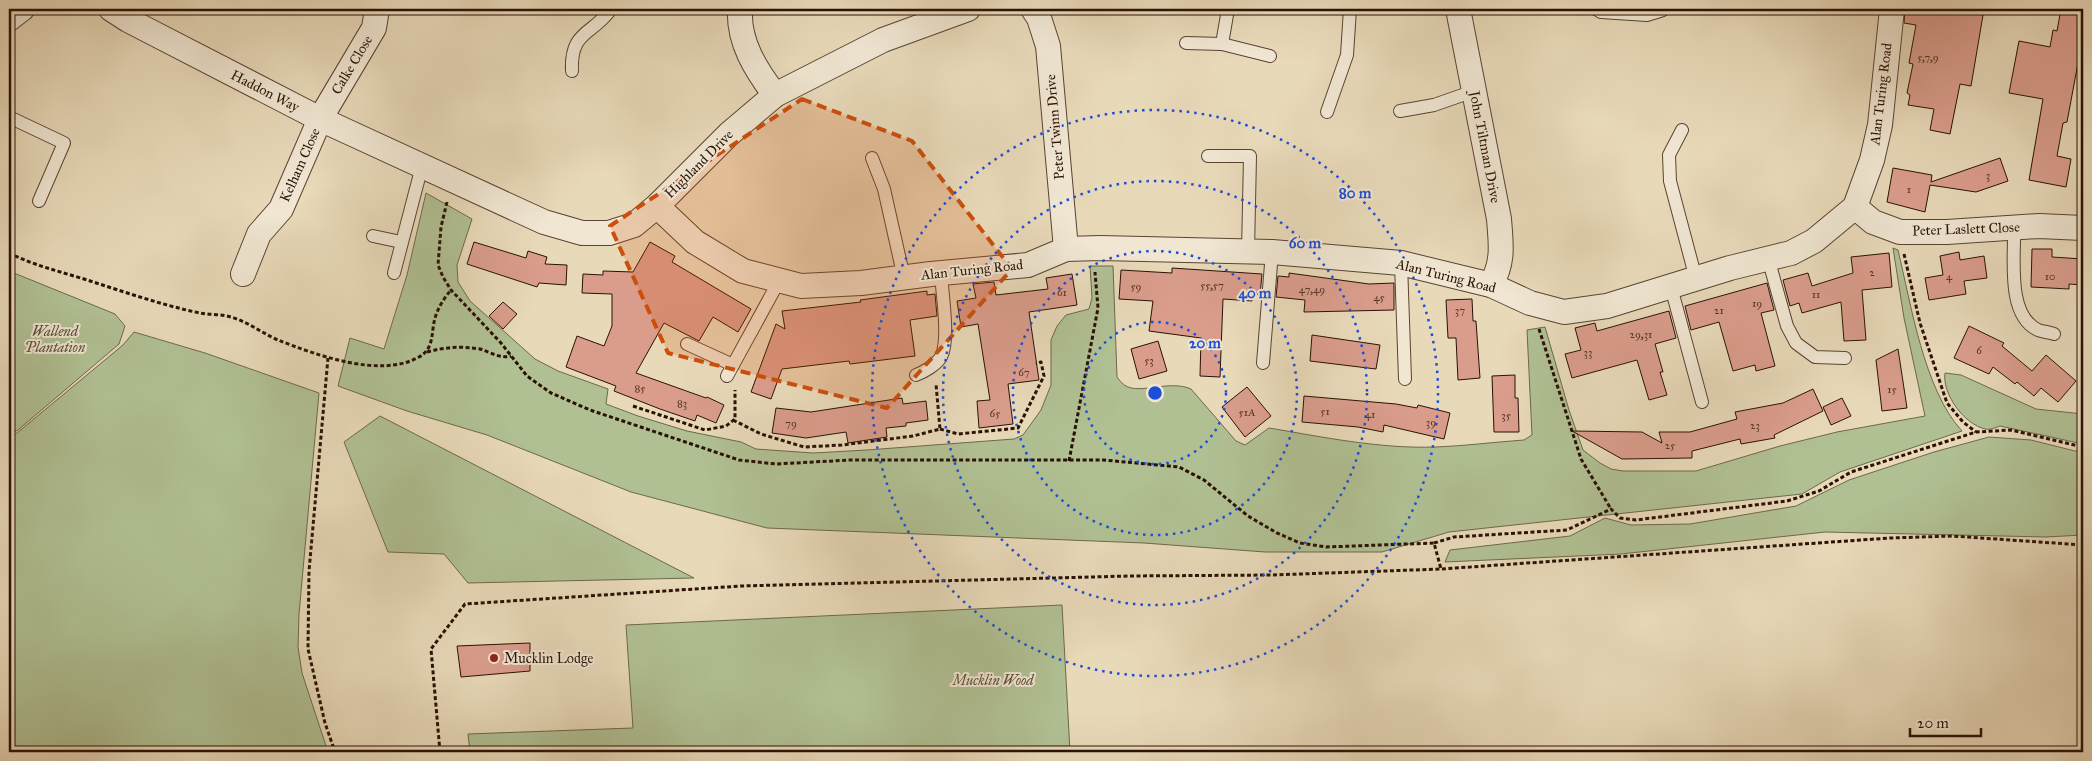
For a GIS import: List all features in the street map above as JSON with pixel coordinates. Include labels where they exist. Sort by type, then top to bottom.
[{"type":"street","points":[[9,19],[22,9]]},
{"type":"street","name":"Haddon Way","points":[[112,9],[128,20],[320,120],[422,166]]},
{"type":"street","name":"Calke Close","points":[[320,120],[374,28],[377,9]]},
{"type":"street","points":[[740,9],[746,50],[757,72],[775,95]]},
{"type":"street","name":"Highland Drive","points":[[422,166],[544,222],[582,233],[609,233],[634,225],[657,206],[729,134],[775,95],[883,40],[968,9]]},
{"type":"street","name":"Peter Twinn Drive","points":[[1033,9],[1039,18],[1048,46],[1066,249]]},
{"type":"street","name":"John Tiltman Drive","points":[[1458,9],[1499,219],[1502,254],[1498,271],[1491,285]]},
{"type":"street","name":"Alan Turing Road","points":[[657,206],[695,242],[743,271],[800,286],[862,283],[1028,265],[1066,249],[1272,252],[1401,263],[1491,285],[1530,303],[1564,312],[1607,306],[1730,268],[1792,253],[1814,241],[1855,208],[1872,160],[1880,125],[1892,9]]},
{"type":"street","name":"Kelham Close","points":[[252,267],[259,234],[281,209],[320,120]]},
{"type":"street","name":"Peter Laslett Close","points":[[1855,208],[1873,222],[1900,232],[1947,232],[2039,226],[2083,228]]},
{"type":"lane","points":[[572,71],[571,58],[578,39],[611,9]]},
{"type":"lane","points":[[1222,44],[1228,9]]},
{"type":"lane","points":[[1327,112],[1347,55],[1350,9]]},
{"type":"lane","points":[[1596,9],[1601,12],[1646,15],[1663,10]]},
{"type":"lane","points":[[1186,43],[1222,44],[1270,56]]},
{"type":"lane","points":[[1400,111],[1434,105],[1474,91]]},
{"type":"lane","points":[[9,117],[64,143],[39,201]]},
{"type":"lane","points":[[1682,130],[1669,155],[1670,181],[1696,279]]},
{"type":"lane","points":[[1208,156],[1250,156],[1248,252]]},
{"type":"lane","points":[[872,158],[884,189],[904,278]]},
{"type":"lane","points":[[394,273],[422,166]]},
{"type":"lane","points":[[2014,228],[2015,296],[2019,311],[2038,330],[2054,334]]},
{"type":"lane","points":[[374,236],[401,242]]},
{"type":"lane","points":[[1263,363],[1272,252]]},
{"type":"lane","points":[[1768,258],[1787,326],[1796,343],[1815,357],[1845,358]]},
{"type":"lane","points":[[1401,263],[1405,379]]},
{"type":"lane","points":[[916,375],[940,359],[946,345],[941,273]]},
{"type":"lane","points":[[687,344],[730,371],[779,281]]},
{"type":"lane","points":[[1671,287],[1702,402]]},
{"type":"path","points":[[452,179],[441,228],[438,264],[442,276],[451,290],[527,376],[551,394],[590,410],[739,460],[776,464],[859,460],[1104,460],[1178,467],[1204,480],[1248,516],[1277,534],[1300,543],[1326,547],[1434,543],[1454,537],[1567,530],[1611,509]]},
{"type":"path","points":[[1900,232],[1920,323],[1947,403],[1976,432]]},
{"type":"path","points":[[1069,461],[1098,308],[1095,266],[1100,248]]},
{"type":"path","points":[[9,253],[26,261],[116,290],[201,313],[229,316],[253,325],[276,339],[328,358],[374,366],[398,365],[419,358],[427,352],[431,344],[435,316],[451,290]]},
{"type":"path","points":[[1530,303],[1580,459],[1611,509],[1620,518],[1636,520],[1787,501],[1819,491],[1851,472],[1976,432],[2011,430],[2083,447]]},
{"type":"path","points":[[427,352],[458,347],[482,350],[505,358],[511,356]]},
{"type":"path","points":[[328,358],[309,571],[308,649],[325,723],[334,752]]},
{"type":"path","points":[[733,420],[761,434],[804,447],[842,445],[913,436],[940,429],[958,434],[1018,428],[1044,376],[1041,362],[1036,364]]},
{"type":"path","points":[[934,364],[940,429]]},
{"type":"path","points":[[633,406],[705,430],[726,426],[735,419],[735,389],[730,371]]},
{"type":"path","points":[[440,752],[432,649],[465,604],[741,586],[1129,576],[1272,575],[1441,569],[1890,538],[1952,536],[2083,545]]},
{"type":"path","points":[[1434,543],[1441,569]]},
{"type":"highlighted area","points":[[802,99],[912,141],[1012,269],[887,408],[668,353],[610,226]]},
{"type":"green space","points":[[426,193],[472,219],[457,265],[458,282],[470,301],[535,359],[558,371],[608,389],[606,404],[687,431],[741,442],[756,449],[813,453],[1014,439],[1023,435],[1041,410],[1051,385],[1051,340],[1057,326],[1066,315],[1089,309],[1092,298],[1090,266],[1113,266],[1117,377],[1128,387],[1134,388],[1175,386],[1191,389],[1236,441],[1245,445],[1269,428],[1352,442],[1415,447],[1524,440],[1532,435],[1527,330],[1545,327],[1569,410],[1583,450],[1611,469],[1623,471],[1696,471],[1780,446],[1837,432],[1925,416],[1904,318],[1893,248],[1898,250],[1928,370],[1949,414],[1962,431],[1840,472],[1802,494],[1449,532],[1382,552],[1265,552],[1144,543],[767,528],[631,492],[487,435],[407,411],[338,386],[350,338],[384,349],[407,275]]},
{"type":"green space","name":"Wallend Plantation","points":[[9,271],[115,314],[125,326],[119,344],[18,430],[9,435]]},
{"type":"green space","points":[[134,332],[205,353],[319,393],[299,614],[298,647],[302,673],[328,752],[9,752],[9,438],[123,345]]},
{"type":"green space","points":[[1945,373],[1961,375],[2036,409],[2083,414],[2083,444],[2000,426],[1987,429],[1977,426],[1962,415],[1951,399],[1947,390]]},
{"type":"green space","points":[[380,416],[694,578],[468,583],[444,554],[388,552],[344,442]]},
{"type":"green space","points":[[1989,437],[2031,440],[2083,453],[2083,535],[2046,537],[1825,532],[1621,554],[1445,562],[1450,550],[1570,536],[1605,518],[1631,525],[1690,524],[1796,506],[1849,480],[1934,452]]},
{"type":"green space","name":"Mucklin Wood","points":[[1062,605],[1070,752],[470,752],[468,734],[633,728],[626,625]]},
{"type":"building","points":[[1905,9],[1950,9],[1983,15],[1971,86],[1960,84],[1950,134],[1930,130],[1934,109],[1908,105],[1910,95],[1907,93],[1913,64],[1909,63],[1916,25],[1904,23]]},
{"type":"building","points":[[2061,9],[2083,9],[2080,35],[2083,36],[2067,122],[2063,123],[2057,156],[2071,159],[2066,187],[2029,180],[2043,99],[2009,93],[2019,41],[2050,47],[2053,30],[2057,31]]},
{"type":"building","points":[[2000,158],[2008,181],[1976,192],[1930,185],[1925,212],[1887,202],[1893,168],[1932,175],[1931,182]]},
{"type":"building","points":[[474,242],[526,258],[528,251],[547,257],[545,264],[567,265],[566,285],[539,283],[537,287],[467,264]]},
{"type":"building","points":[[650,242],[675,256],[672,262],[751,309],[738,332],[713,317],[699,341],[664,323],[636,373],[707,397],[724,405],[716,423],[697,415],[695,421],[660,409],[614,391],[616,386],[566,367],[577,336],[604,346],[612,326],[612,294],[582,293],[583,274],[603,275],[603,271],[633,272]]},
{"type":"building","points":[[2032,249],[2052,249],[2052,257],[2083,259],[2083,285],[2069,284],[2069,289],[2031,287]]},
{"type":"building","points":[[1959,252],[1960,260],[1984,256],[1987,278],[1964,281],[1966,294],[1929,300],[1925,278],[1943,275],[1940,256]]},
{"type":"building","points":[[1889,253],[1892,287],[1862,290],[1866,340],[1844,341],[1841,302],[1802,313],[1799,303],[1790,306],[1783,280],[1808,273],[1812,286],[1853,273],[1851,257]]},
{"type":"building","points":[[1172,268],[1262,274],[1260,295],[1253,294],[1252,301],[1223,299],[1220,377],[1200,376],[1201,338],[1149,331],[1153,301],[1119,299],[1121,270],[1172,273]]},
{"type":"building","points":[[1289,273],[1369,284],[1394,283],[1394,310],[1304,312],[1305,300],[1276,297],[1278,276],[1289,277]]},
{"type":"building","points":[[1072,274],[1077,305],[1029,312],[1039,380],[1008,384],[1013,424],[979,428],[977,401],[990,400],[978,324],[961,327],[957,301],[976,298],[973,284],[994,282],[996,295],[1048,289],[1046,278]]},
{"type":"building","points":[[1767,283],[1774,310],[1761,313],[1775,366],[1756,371],[1755,365],[1733,371],[1719,322],[1691,330],[1685,306]]},
{"type":"building","points":[[927,291],[927,295],[935,294],[937,316],[910,320],[915,356],[850,364],[849,361],[782,369],[771,399],[751,392],[776,324],[785,329],[782,311],[861,302],[860,300]]},
{"type":"building","points":[[1472,299],[1473,321],[1476,321],[1480,378],[1458,380],[1456,338],[1448,338],[1446,300]]},
{"type":"building","points":[[503,302],[517,314],[503,329],[489,316]]},
{"type":"building","points":[[1669,311],[1676,338],[1655,344],[1663,372],[1660,372],[1667,395],[1649,400],[1637,360],[1572,378],[1565,354],[1581,350],[1575,328],[1595,323],[1597,331]]},
{"type":"building","points":[[1969,326],[2004,343],[2002,346],[2032,371],[2046,355],[2076,381],[2058,402],[2041,388],[2034,396],[2017,382],[2015,384],[1993,367],[1989,374],[1954,358]]},
{"type":"building","points":[[1312,335],[1380,345],[1376,369],[1310,361]]},
{"type":"building","points":[[1158,341],[1167,371],[1139,379],[1131,349]]},
{"type":"building","points":[[1898,349],[1907,408],[1882,411],[1876,360]]},
{"type":"building","points":[[1515,375],[1515,398],[1518,398],[1519,432],[1494,432],[1492,376]]},
{"type":"building","points":[[1247,387],[1271,416],[1245,437],[1222,407]]},
{"type":"building","points":[[1813,389],[1823,411],[1774,435],[1775,438],[1741,444],[1740,439],[1692,451],[1692,458],[1622,459],[1572,431],[1642,432],[1662,443],[1659,432],[1690,432],[1737,419],[1735,412],[1783,403]]},
{"type":"building","points":[[1304,396],[1396,404],[1417,408],[1418,405],[1450,413],[1444,439],[1384,425],[1383,432],[1358,427],[1302,422]]},
{"type":"building","points":[[902,398],[903,404],[926,401],[928,420],[906,423],[906,426],[886,428],[887,437],[848,443],[846,432],[806,438],[772,433],[776,408],[811,412]]},
{"type":"building","points":[[1842,398],[1851,416],[1831,425],[1823,407]]},
{"type":"building","name":"Mucklin Lodge","points":[[530,643],[530,671],[461,677],[457,646]]},
{"type":"place","name":"Mucklin Lodge","points":[[494,658]]}]
